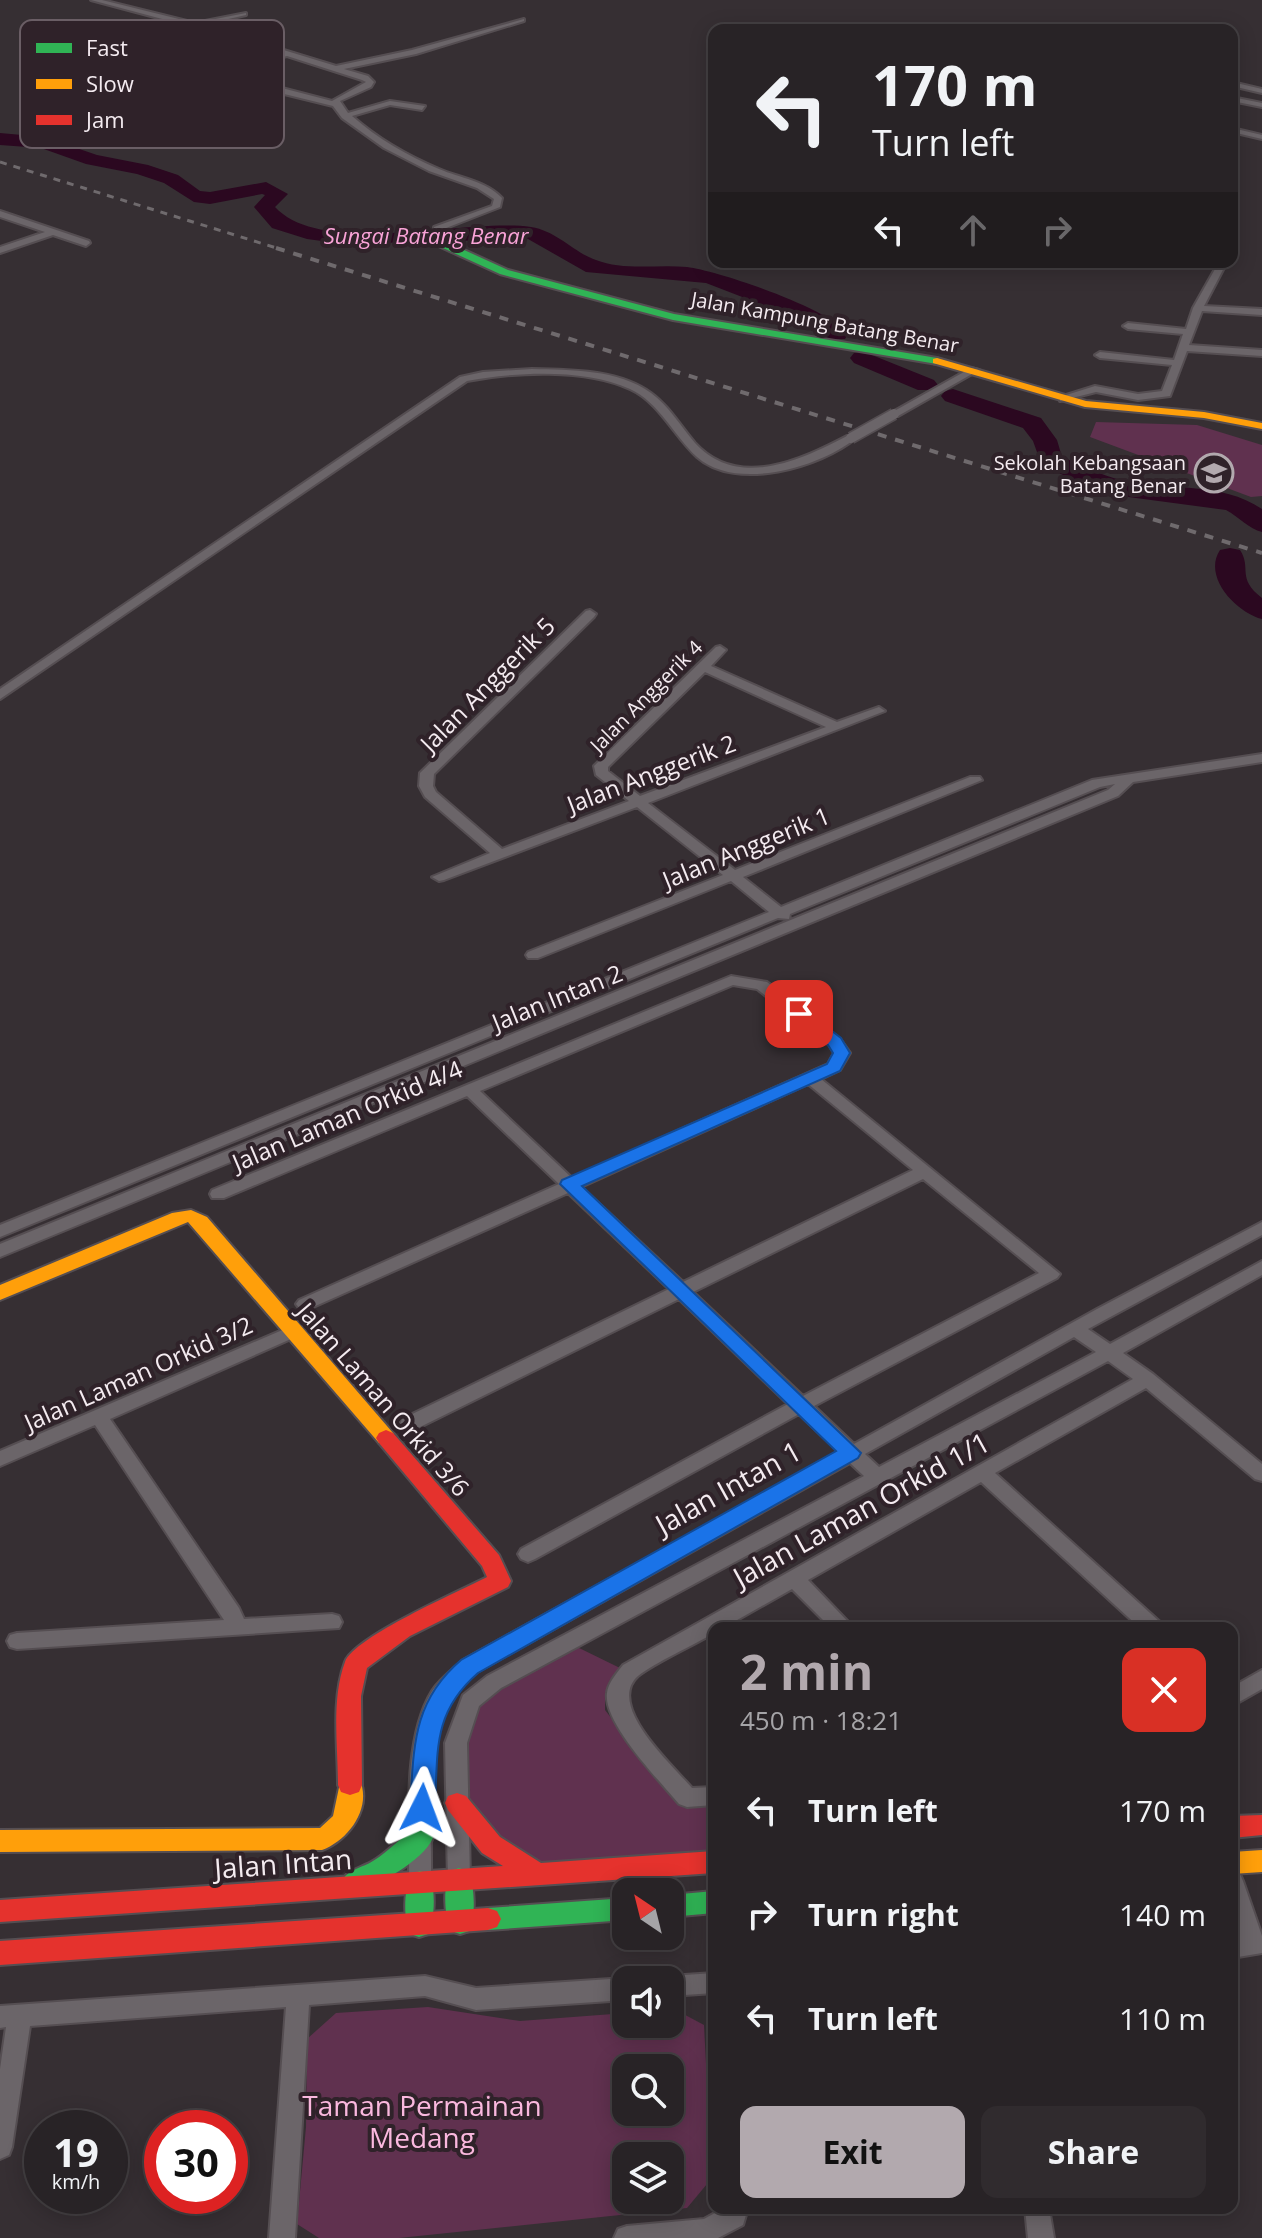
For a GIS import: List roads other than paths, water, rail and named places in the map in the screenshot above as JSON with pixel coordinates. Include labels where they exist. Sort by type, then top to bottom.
[{"type":"street","points":[[94,0],[172,20]]},
{"type":"street","points":[[111,5],[135,0]]},
{"type":"street","points":[[216,20],[244,14]]},
{"type":"street","points":[[332,69],[413,52],[522,20]]},
{"type":"street","points":[[285,54],[370,82],[340,96],[336,104]]},
{"type":"street","points":[[1238,85],[1262,91]]},
{"type":"street","points":[[284,91],[336,104],[345,116],[376,138],[444,174],[481,186],[498,198],[496,207],[444,224],[435,238]]},
{"type":"street","points":[[1238,100],[1262,105]]},
{"type":"street","points":[[345,116],[390,103],[422,108]]},
{"type":"street","points":[[1238,131],[1262,137]]},
{"type":"street","points":[[0,214],[86,243]]},
{"type":"street","points":[[0,250],[53,232]]},
{"type":"street","name":"Jalan Kampung Batang Benar","points":[[435,238],[461,255],[504,272],[673,317],[939,361],[965,375]]},
{"type":"street","points":[[1064,399],[1095,389],[1158,397],[1166,394],[1198,308],[1220,268]]},
{"type":"street","points":[[1198,308],[1262,312]]},
{"type":"street","points":[[1128,326],[1190,332]]},
{"type":"street","points":[[1185,348],[1262,353]]},
{"type":"street","points":[[1100,355],[1179,363]]},
{"type":"street","points":[[0,695],[464,379],[515,371],[585,375],[621,384],[648,395],[708,460],[743,470],[793,467],[965,375],[1005,380],[1064,399],[1099,406],[1204,415],[1262,426]]},
{"type":"street","name":"Jalan Anggerik 5","points":[[500,854],[430,794],[426,786],[427,773],[590,614]]},
{"type":"street","name":"Jalan Anggerik 4","points":[[636,803],[601,772],[601,766],[720,650]]},
{"type":"street","points":[[704,667],[837,727]]},
{"type":"street","name":"Jalan Anggerik 2","points":[[439,877],[879,711]]},
{"type":"street","name":"Jalan Intan 2","points":[[0,1231],[1097,783],[1262,758]]},
{"type":"street","name":"Jalan Intan 2","points":[[0,1251],[1113,793],[1128,779]]},
{"type":"street","name":"Jalan Anggerik 1","points":[[533,955],[975,780]]},
{"type":"street","points":[[636,803],[794,925]]},
{"type":"street","name":"Jalan Laman Orkid 4/4","points":[[218,1194],[731,980],[762,985],[835,1042],[842,1053],[834,1067],[810,1078]]},
{"type":"street","points":[[305,1304],[810,1078],[1051,1274],[801,1405],[528,1554]]},
{"type":"street","points":[[470,1090],[876,1476]]},
{"type":"street","points":[[409,1424],[925,1171]]},
{"type":"street","name":"Jalan Laman Orkid 3/6","points":[[0,1293],[179,1217],[191,1216],[200,1221],[491,1561],[500,1581],[403,1630],[355,1664],[349,1683],[351,1727],[346,1819],[337,1832],[322,1839],[0,1841]]},
{"type":"street","name":"Jalan Intan 1","points":[[420,1882],[426,1747],[434,1709],[448,1684],[470,1666],[1262,1228]]},
{"type":"street","points":[[460,1923],[456,1743],[470,1701],[494,1682],[1107,1354],[1262,1267]]},
{"type":"street","points":[[1076,1330],[1147,1379],[1262,1474]]},
{"type":"street","name":"Jalan Laman Orkid 3/2","points":[[0,1459],[294,1331]]},
{"type":"street","name":"Jalan Laman Orkid 1/1","points":[[718,1622],[1147,1379]]},
{"type":"street","points":[[98,1416],[232,1614],[237,1628]]},
{"type":"street","points":[[983,1473],[1146,1622]]},
{"type":"street","points":[[795,1579],[838,1622]]},
{"type":"street","points":[[17,1641],[332,1622]]},
{"type":"street","name":"Jalan Laman Orkid 1/1","points":[[708,1628],[630,1671],[617,1689],[618,1705],[630,1727],[687,1798],[708,1796]]},
{"type":"street","points":[[1238,1694],[1262,1678]]},
{"type":"street","points":[[457,1803],[475,1833],[501,1855],[537,1874]]},
{"type":"street","points":[[1238,1827],[1262,1825]]},
{"type":"street","points":[[342,1887],[382,1869],[421,1838]]},
{"type":"street","points":[[1238,1863],[1262,1861]]},
{"type":"street","name":"Jalan Intan","points":[[0,1911],[708,1862]]},
{"type":"street","points":[[419,1926],[420,1882]]},
{"type":"street","points":[[684,1905],[708,1903]]},
{"type":"street","points":[[1238,1905],[1249,1949]]},
{"type":"street","points":[[0,1953],[612,1910]]},
{"type":"street","points":[[684,1985],[708,1983]]},
{"type":"street","points":[[0,2147],[10,2016],[425,1986],[476,1999],[612,1990]]},
{"type":"street","points":[[282,2238],[298,1995]]},
{"type":"street","points":[[627,2238],[706,2231],[734,2214]]},
{"type":"street","points":[[1038,2214],[1041,2238]]},
{"type":"waterway","name":"Sungai Batang Benar","points":[[0,139],[20,141]]},
{"type":"waterway","name":"Sungai Batang Benar","points":[[58,148],[171,179],[194,196],[210,198],[266,188],[278,194],[264,207],[279,223],[307,233],[386,238],[530,233],[594,267],[684,273],[729,283],[837,334]]},
{"type":"waterway","name":"Sungai Batang Benar","points":[[862,358],[926,385]]},
{"type":"waterway","name":"Sungai Batang Benar","points":[[953,396],[1032,423],[1045,440],[1051,461],[1085,476],[1137,491],[1217,500],[1251,513],[1262,524]]},
{"type":"waterway","points":[[1230,556],[1230,574],[1236,588],[1262,611]]},
{"type":"railway","points":[[0,162],[283,250]]},
{"type":"railway","points":[[276,248],[1262,553]]},
{"type":"place","name":"Sekolah Kebangsaan Batang Benar","points":[[1214,473]]},
{"type":"park label","name":"Taman Permainan Medang","points":[[422,2121]]}]
